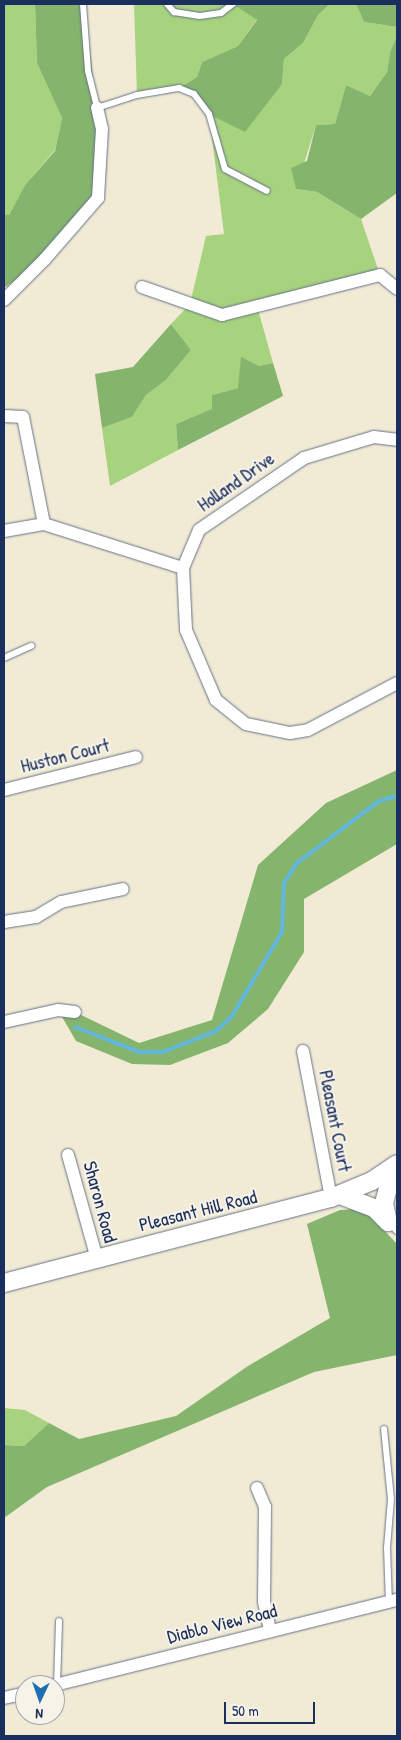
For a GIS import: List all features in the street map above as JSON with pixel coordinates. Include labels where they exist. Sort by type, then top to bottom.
[{"type":"main road","name":"Pleasant Hill Road","points":[[4,1283],[336,1196],[396,1165]]},
{"type":"main road","points":[[393,1226],[384,1203],[396,1165]]},
{"type":"main road","points":[[336,1196],[374,1208],[393,1226]]},
{"type":"street","points":[[4,300],[45,259],[98,198],[102,129],[97,108]]},
{"type":"street","points":[[142,287],[222,314],[380,275],[397,289]]},
{"type":"street","points":[[4,416],[23,417],[44,524]]},
{"type":"street","name":"Holland Drive","points":[[183,568],[199,530],[304,458],[343,443],[374,437],[397,440]]},
{"type":"street","points":[[4,531],[44,524],[183,568],[186,630],[216,700],[246,724],[290,733],[308,730],[397,683]]},
{"type":"street","name":"Huston Court","points":[[4,790],[136,757]]},
{"type":"street","points":[[4,922],[36,917],[61,902],[123,889]]},
{"type":"street","points":[[4,1022],[58,1010],[75,1012]]},
{"type":"street","name":"Pleasant Court","points":[[303,1051],[336,1196]]},
{"type":"street","name":"Sharon Road","points":[[68,1155],[97,1259]]},
{"type":"street","points":[[257,1488],[265,1507],[264,1602],[270,1631]]},
{"type":"street","name":"Diablo View Road","points":[[65,1683],[393,1601]]},
{"type":"lane","points":[[83,4],[88,71],[97,108],[179,88],[194,94],[209,114],[226,169],[266,191]]},
{"type":"lane","points":[[167,4],[174,12],[200,16],[221,13],[233,4]]},
{"type":"lane","points":[[4,658],[31,646]]},
{"type":"lane","points":[[384,1429],[391,1499],[388,1548],[393,1601]]},
{"type":"lane","points":[[56,1675],[59,1621]]},
{"type":"green space","points":[[4,4],[35,4],[37,63],[62,118],[55,150],[25,185],[9,215],[4,214]]},
{"type":"green space","points":[[35,4],[84,4],[97,108],[98,198],[45,259],[4,288],[4,214],[9,215],[25,185],[55,151],[62,118],[37,63]]},
{"type":"green space","points":[[134,4],[233,4],[257,19],[238,46],[202,62],[197,77],[179,88],[137,95]]},
{"type":"green space","points":[[233,4],[330,4],[318,15],[303,43],[284,59],[282,84],[245,132],[209,114],[194,94],[179,88],[197,77],[202,62],[238,46],[257,20]]},
{"type":"green space","points":[[330,4],[356,4],[364,22],[397,27],[397,36],[390,52],[387,72],[370,96],[346,85],[335,124],[316,125],[296,189],[317,192],[361,219],[380,275],[257,306],[273,363],[259,366],[238,388],[212,395],[213,409],[176,424],[178,450],[110,486],[102,428],[132,417],[146,395],[166,380],[191,350],[171,324],[190,304],[206,236],[224,234],[209,114],[282,84],[284,59],[303,43],[318,15]]},
{"type":"green space","points":[[356,4],[397,4],[397,27],[364,22]]},
{"type":"green space","points":[[397,36],[397,193],[361,219],[317,192],[296,189],[291,168],[307,161],[316,125],[335,124],[346,85],[370,96],[387,72],[390,52]]},
{"type":"green space","points":[[171,324],[191,350],[166,380],[146,395],[132,417],[102,428],[95,374],[133,367]]},
{"type":"green space","points":[[241,357],[259,366],[273,363],[283,396],[178,450],[176,424],[212,409],[212,395],[238,388]]},
{"type":"green space","points":[[397,770],[397,844],[304,899],[304,952],[268,1009],[228,1043],[170,1065],[132,1064],[76,1041],[58,1010],[75,1012],[139,1043],[212,1020],[258,865],[326,803]]},
{"type":"green space","points":[[357,1209],[368,1213],[397,1244],[397,1355],[314,1372],[47,1487],[4,1518],[4,1445],[24,1446],[49,1423],[79,1439],[176,1416],[248,1366],[330,1318],[307,1224],[340,1210]]},
{"type":"green space","points":[[4,1408],[25,1410],[49,1423],[24,1446],[4,1445]]},
{"type":"waterway","points":[[75,1027],[139,1052],[163,1052],[216,1031],[232,1016],[282,932],[284,883],[297,863],[379,801],[397,796]]}]
